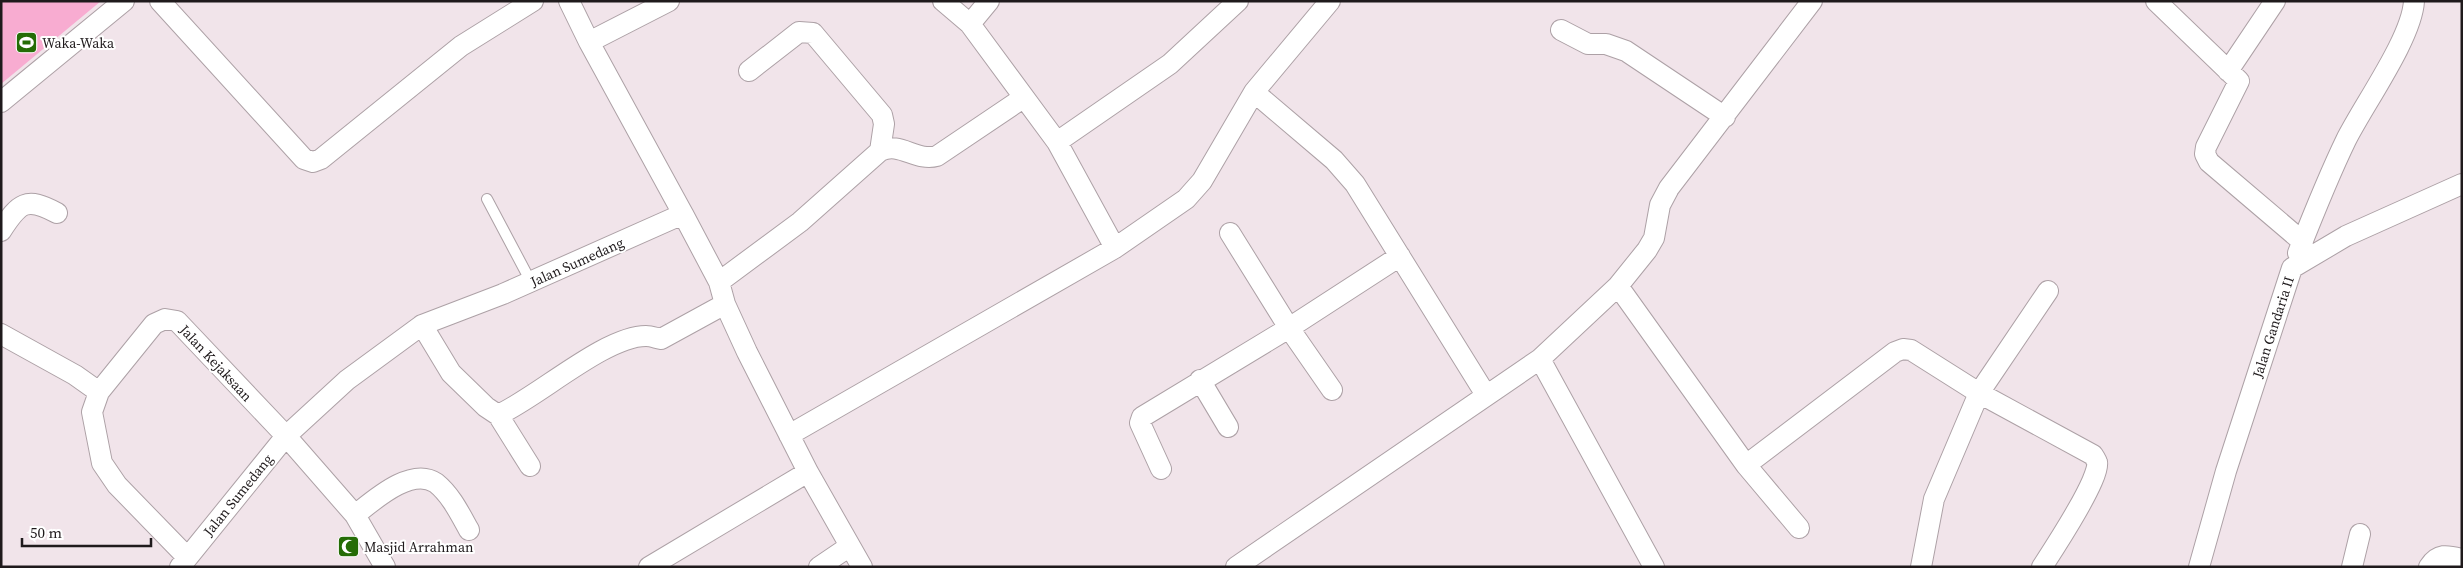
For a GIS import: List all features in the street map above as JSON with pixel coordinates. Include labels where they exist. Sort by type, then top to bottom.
[{"type":"street","points":[[1,102],[124,1]]},
{"type":"street","points":[[160,1],[304,159],[313,162],[321,158],[461,46],[533,1]]},
{"type":"street","points":[[569,1],[589,42],[719,282],[725,304],[747,352],[808,472],[862,567]]},
{"type":"street","points":[[589,42],[669,1]]},
{"type":"street","points":[[943,1],[970,24],[1057,142],[1115,248]]},
{"type":"street","points":[[970,24],[989,1]]},
{"type":"street","points":[[1057,142],[1170,64],[1238,1]]},
{"type":"street","points":[[789,434],[1115,248],[1195,191],[1254,92],[1330,1]]},
{"type":"street","points":[[1236,567],[1486,394],[1540,359],[1618,286],[1647,250],[1654,238],[1660,205],[1669,188],[1725,117],[1797,18],[1812,1]]},
{"type":"street","points":[[2156,1],[2239,81],[2206,146],[2205,154],[2217,171],[2302,242]]},
{"type":"street","points":[[2228,71],[2275,1]]},
{"type":"street","points":[[2292,268],[2346,140],[2410,26],[2414,1]]},
{"type":"street","points":[[1561,30],[1588,44],[1606,44],[1626,51],[1725,117]]},
{"type":"street","points":[[749,71],[799,32],[812,32],[882,116],[884,124],[880,151]]},
{"type":"street","points":[[1254,92],[1334,160],[1355,184],[1486,394]]},
{"type":"street","points":[[719,282],[800,222],[880,151],[894,147],[922,157],[937,156],[1023,98]]},
{"type":"street","name":"Jalan Gandaria II","points":[[2199,567],[2226,471],[2292,268],[2346,236],[2462,184]]},
{"type":"street","points":[[1,230],[17,207],[29,204],[43,206],[57,213]]},
{"type":"street","name":"Jalan Sumedang","points":[[183,562],[286,436],[346,380],[422,325],[531,282],[683,214]]},
{"type":"street","points":[[1230,234],[1289,328],[1332,390]]},
{"type":"street","points":[[1161,469],[1140,423],[1142,417],[1200,380],[1289,328],[1400,256]]},
{"type":"street","points":[[1618,286],[1746,465],[1799,528]]},
{"type":"street","points":[[1921,567],[1934,499],[1978,393],[2048,291]]},
{"type":"street","points":[[498,415],[520,404],[612,345],[646,336],[661,339],[725,304]]},
{"type":"street","name":"Jalan Kejaksaan","points":[[99,392],[154,324],[164,319],[177,321],[286,436]]},
{"type":"street","points":[[422,325],[451,373],[486,407],[498,415],[530,466]]},
{"type":"street","points":[[1,334],[75,375],[99,392],[92,412],[102,463],[117,484],[183,562]]},
{"type":"street","points":[[1746,465],[1895,352],[1903,349],[1911,350],[1978,393],[2093,455],[2097,461],[2089,489],[2042,567]]},
{"type":"street","points":[[1540,359],[1654,567]]},
{"type":"street","points":[[1200,380],[1228,427]]},
{"type":"street","points":[[286,436],[355,515],[384,567]]},
{"type":"street","points":[[649,567],[808,472]]},
{"type":"street","points":[[355,515],[392,488],[410,479],[424,480],[435,482],[452,501],[469,530]]},
{"type":"street","points":[[2352,567],[2360,534]]},
{"type":"street","points":[[819,567],[850,546]]},
{"type":"street","points":[[2429,567],[2435,558],[2445,555],[2462,559]]},
{"type":"lane","points":[[487,199],[531,282]]},
{"type":"shaded area","name":"Waka-Waka","points":[[1,1],[101,1],[1,84]]},
{"type":"place","name":"Waka-Waka","points":[[26,43]]},
{"type":"place","name":"Masjid Arrahman","points":[[348,547]]}]
